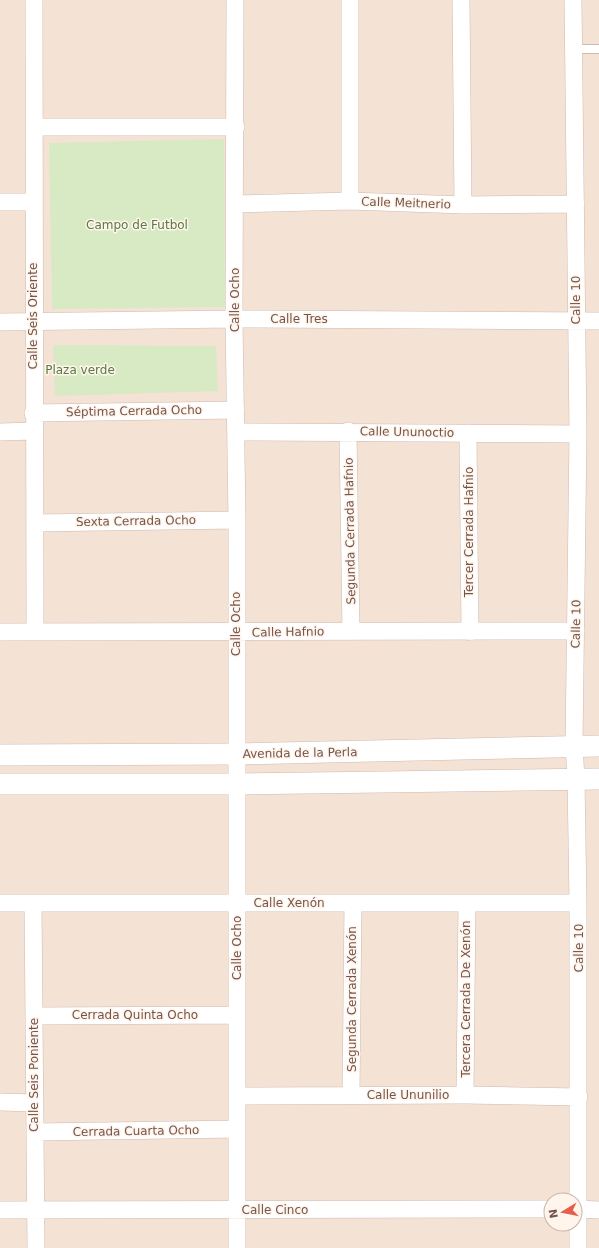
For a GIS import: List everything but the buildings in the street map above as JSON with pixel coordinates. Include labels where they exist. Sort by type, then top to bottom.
[{"type":"street","name":"Calle Seis Oriente","points":[[34,0],[33,413],[35,631]]},
{"type":"street","name":"Calle Ocho","points":[[236,0],[236,204],[234,319],[237,520],[236,784],[238,1248]]},
{"type":"street","points":[[350,0],[350,202]]},
{"type":"street","points":[[461,0],[463,204]]},
{"type":"street","name":"Calle 10","points":[[573,0],[578,434],[574,746],[578,903],[579,1097],[577,1192]]},
{"type":"street","points":[[34,127],[236,127]]},
{"type":"street","points":[[0,202],[34,202]]},
{"type":"street","name":"Calle Meitnerio","points":[[236,204],[350,202],[576,204]]},
{"type":"street","name":"Calle Tres","points":[[0,322],[33,323],[234,319],[599,321]]},
{"type":"street","name":"Séptima Cerrada Ocho","points":[[33,413],[236,410]]},
{"type":"street","points":[[0,432],[34,431]]},
{"type":"street","name":"Calle Ununoctio","points":[[236,432],[348,431],[578,434]]},
{"type":"street","name":"Segunda Cerrada Hafnio","points":[[348,431],[351,631]]},
{"type":"street","name":"Tercer Cerrada Hafnio","points":[[468,433],[470,632]]},
{"type":"street","name":"Sexta Cerrada Ocho","points":[[34,523],[237,520]]},
{"type":"street","name":"Calle Hafnio","points":[[0,632],[576,632]]},
{"type":"street","name":"Avenida de la Perla","points":[[0,755],[237,754],[599,746]]},
{"type":"street","points":[[0,784],[236,784],[576,778],[599,779]]},
{"type":"street","name":"Calle Xenón","points":[[0,903],[578,903]]},
{"type":"street","name":"Calle Seis Poniente","points":[[33,903],[36,1248]]},
{"type":"street","name":"Segunda Cerrada Xenón","points":[[351,1095],[353,903]]},
{"type":"street","name":"Tercera Cerrada De Xenón","points":[[465,1095],[467,903]]},
{"type":"street","name":"Cerrada Quinta Ocho","points":[[34,1016],[237,1015]]},
{"type":"street","name":"Calle Ununilio","points":[[237,1096],[465,1095],[579,1097]]},
{"type":"street","points":[[0,1102],[35,1103]]},
{"type":"street","name":"Cerrada Cuarta Ocho","points":[[35,1132],[237,1129]]},
{"type":"street","name":"Calle Cinco","points":[[0,1210],[543,1209]]},
{"type":"street","points":[[583,1209],[599,1210]]},
{"type":"street","name":"Calle 10","points":[[578,1232],[578,1248]]},
{"type":"lane","points":[[574,49],[599,49]]},
{"type":"shaded area","points":[[0,0],[599,0],[599,1248],[0,1248]]},
{"type":"green space","name":"Campo de Futbol","points":[[224,139],[225,307],[52,309],[49,143]]},
{"type":"green space","name":"Plaza verde","points":[[53,345],[216,346],[218,391],[55,396]]}]
